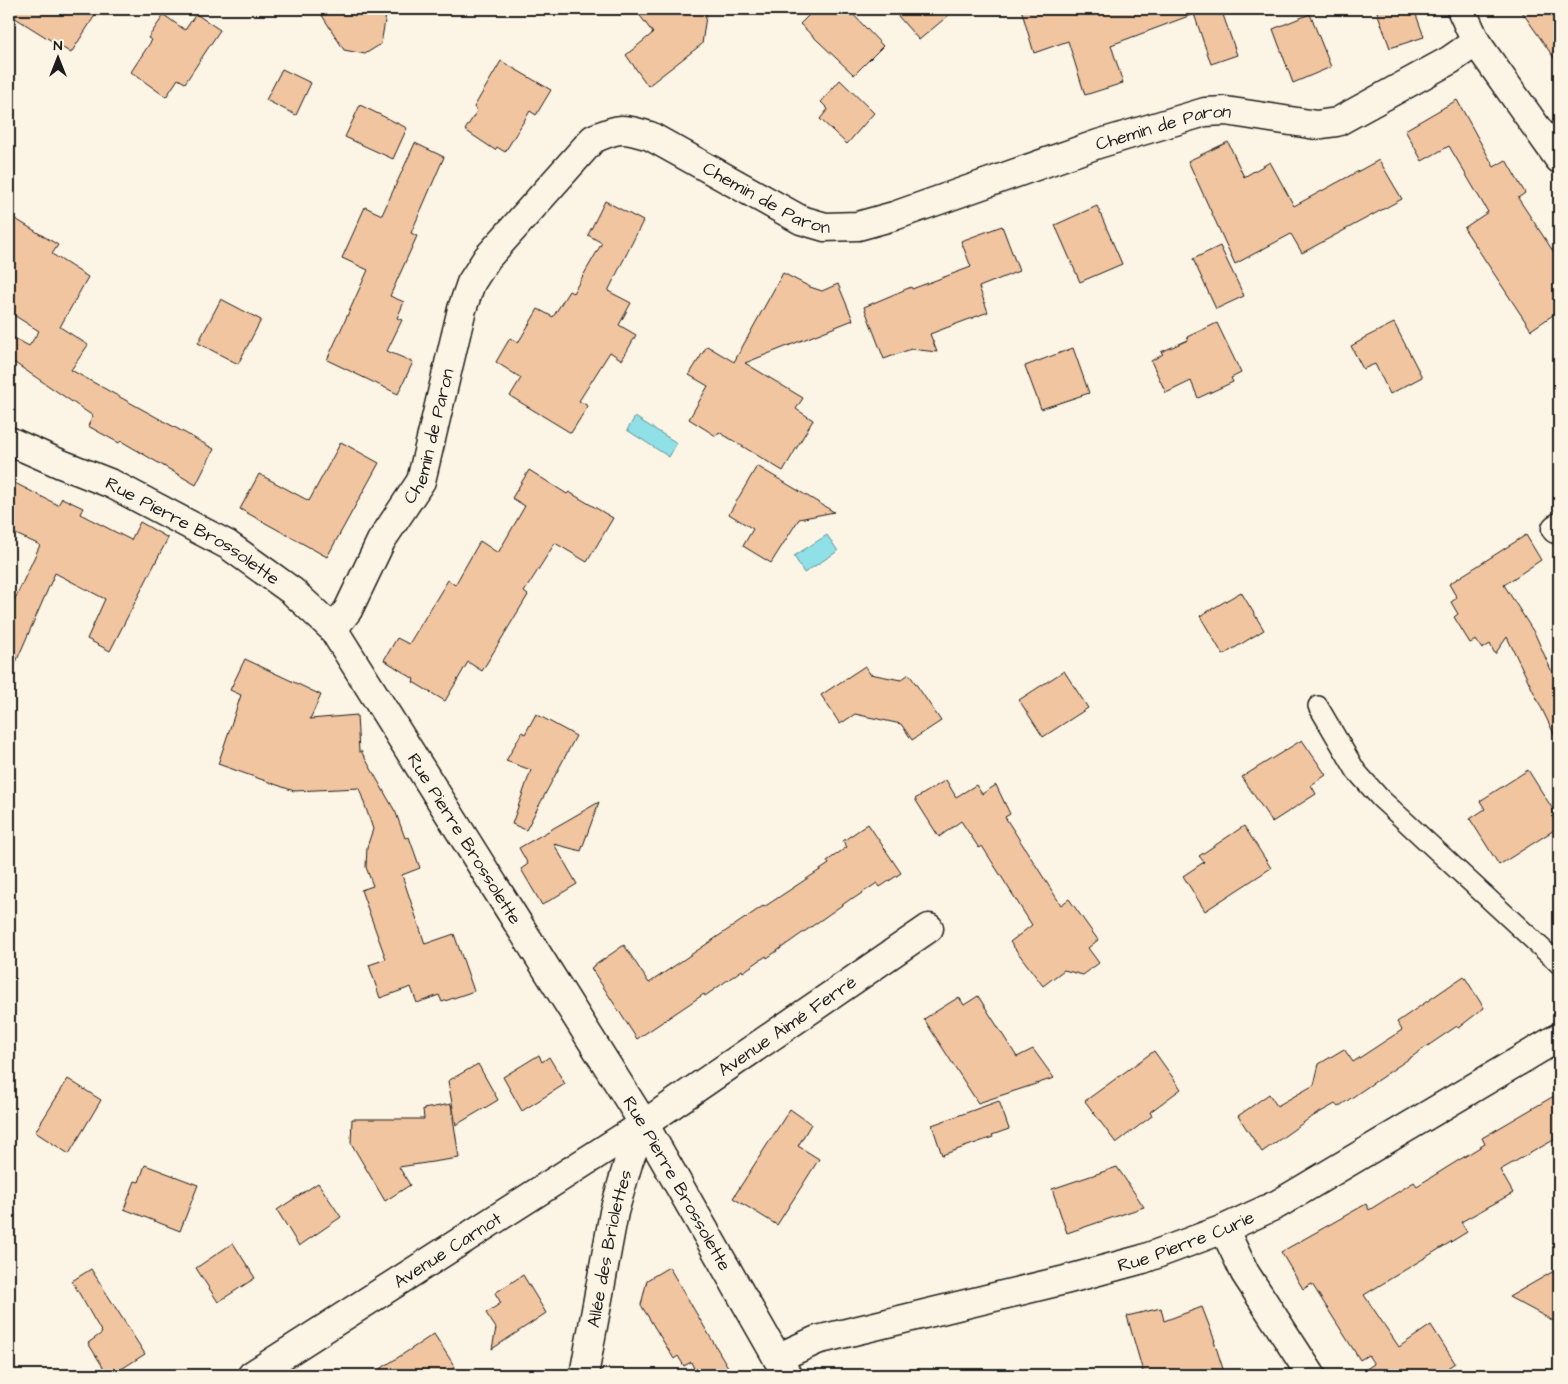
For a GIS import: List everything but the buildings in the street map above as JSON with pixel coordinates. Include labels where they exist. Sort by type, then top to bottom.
[{"type":"street","points":[[1461,9],[1476,42],[1559,159]]},
{"type":"street","name":"Chemin de Paron","points":[[333,629],[348,610],[381,541],[421,481],[462,309],[471,283],[487,258],[593,138],[610,131],[627,129],[650,136],[801,220],[826,227],[858,226],[894,216],[1098,144],[1205,112],[1226,111],[1316,124],[1337,122],[1450,60],[1476,42]]},
{"type":"street","name":"Rue Pierre Brossolette","points":[[9,441],[112,484],[228,545],[292,591],[333,629],[644,1124],[782,1367]]},
{"type":"street","name":"Avenue Aimé Ferré","points":[[644,1124],[929,928]]},
{"type":"street","name":"Rue Pierre Curie","points":[[782,1367],[817,1340],[1065,1280],[1143,1259],[1224,1230],[1278,1204],[1559,1037]]},
{"type":"street","name":"Avenue Carnot","points":[[252,1375],[644,1124]]},
{"type":"street","name":"Allée des Briolettes","points":[[584,1375],[614,1212],[629,1160],[644,1124]]},
{"type":"street","points":[[1224,1230],[1245,1273],[1311,1375]]},
{"type":"lane","points":[[1318,706],[1356,771],[1380,798],[1559,964]]},
{"type":"water","points":[[635,417],[677,443],[669,457],[627,430]]},
{"type":"water","points":[[827,535],[838,551],[804,573],[794,556]]}]
